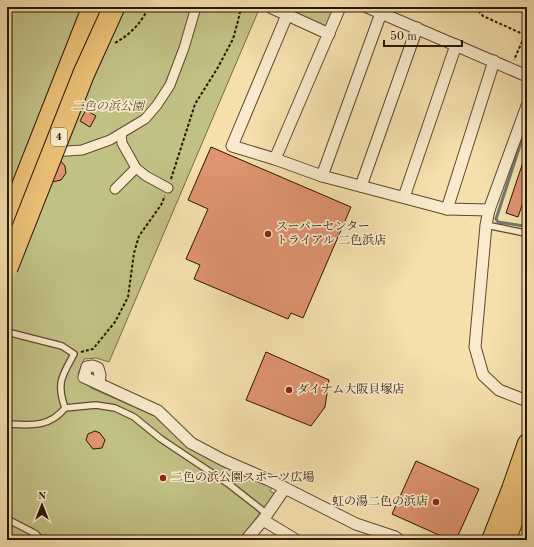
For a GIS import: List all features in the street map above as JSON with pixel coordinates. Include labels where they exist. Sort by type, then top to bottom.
[{"type":"highway","name":"4","points":[[7,225],[93,7]]},
{"type":"highway","name":"4","points":[[7,268],[84,73],[114,7]]},
{"type":"main road","points":[[491,540],[527,444]]},
{"type":"main road","points":[[506,540],[527,490]]},
{"type":"street","points":[[45,153],[82,150],[110,140],[145,119],[157,105],[170,85],[184,48],[196,7]]},
{"type":"street","points":[[270,7],[329,34]]},
{"type":"street","points":[[275,159],[340,7]]},
{"type":"street","points":[[367,7],[527,76]]},
{"type":"street","points":[[322,176],[381,13]]},
{"type":"street","points":[[287,15],[232,146],[275,159],[322,176],[446,208],[489,210]]},
{"type":"street","points":[[362,186],[417,28]]},
{"type":"street","points":[[404,197],[456,45]]},
{"type":"street","points":[[446,208],[494,61]]},
{"type":"street","points":[[527,106],[489,210],[486,225],[475,347],[483,375],[499,390],[527,401]]},
{"type":"street","points":[[122,134],[122,143],[136,168],[146,176],[168,188]]},
{"type":"street","points":[[115,189],[136,168]]},
{"type":"street","points":[[99,384],[158,410],[191,443],[223,460],[271,481],[356,524],[395,537],[399,540]]},
{"type":"street","points":[[246,540],[265,517],[285,488]]},
{"type":"street","points":[[265,517],[296,540]]},
{"type":"lane","points":[[486,225],[525,233],[527,232]]},
{"type":"lane","points":[[7,332],[62,346],[74,354],[61,378],[60,396],[65,408]]},
{"type":"lane","points":[[7,424],[38,425],[58,417],[65,408],[96,405],[115,408],[134,417],[161,439],[230,485],[265,517]]},
{"type":"lane","points":[[7,519],[36,534],[41,540]]},
{"type":"path","points":[[475,7],[483,16],[525,35],[510,68]]},
{"type":"green space","name":"二色の浜公園","points":[[7,7],[260,7],[109,362],[96,358],[84,359],[78,374],[91,388],[157,417],[195,450],[240,475],[255,479],[272,488],[270,491],[275,494],[239,540],[53,540],[45,534],[42,540],[7,540]]},
{"type":"green space","points":[[282,7],[334,7],[328,25],[323,27]]},
{"type":"building","points":[[86,110],[96,116],[90,127],[80,121]]},
{"type":"building","name":"スーパーセンター トライアル 二色浜店","points":[[211,147],[351,207],[303,318],[291,313],[288,319],[194,279],[200,265],[186,259],[208,209],[188,200]]},
{"type":"building","points":[[527,150],[527,191],[518,217],[506,213]]},
{"type":"building","points":[[59,159],[65,166],[66,173],[61,180],[52,182]]},
{"type":"building","name":"ダイナム大阪貝塚店","points":[[266,352],[329,380],[325,407],[311,426],[246,400]]},
{"type":"building","points":[[95,431],[100,433],[105,440],[102,448],[93,449],[86,440],[88,434]]},
{"type":"building","name":"虹の湯二色の浜店","points":[[416,461],[479,489],[456,540],[450,540],[392,514]]},
{"type":"building","points":[[7,535],[16,540],[7,540]]},
{"type":"waterway","points":[[524,226],[498,222],[496,219],[527,124]]},
{"type":"place","name":"スーパーセンター トライアル 二色浜店","points":[[268,234]]},
{"type":"place","name":"ダイナム大阪貝塚店","points":[[289,390]]},
{"type":"place","name":"二色の浜公園スポーツ広場","points":[[163,478]]},
{"type":"place","name":"虹の湯二色の浜店","points":[[436,502]]}]
